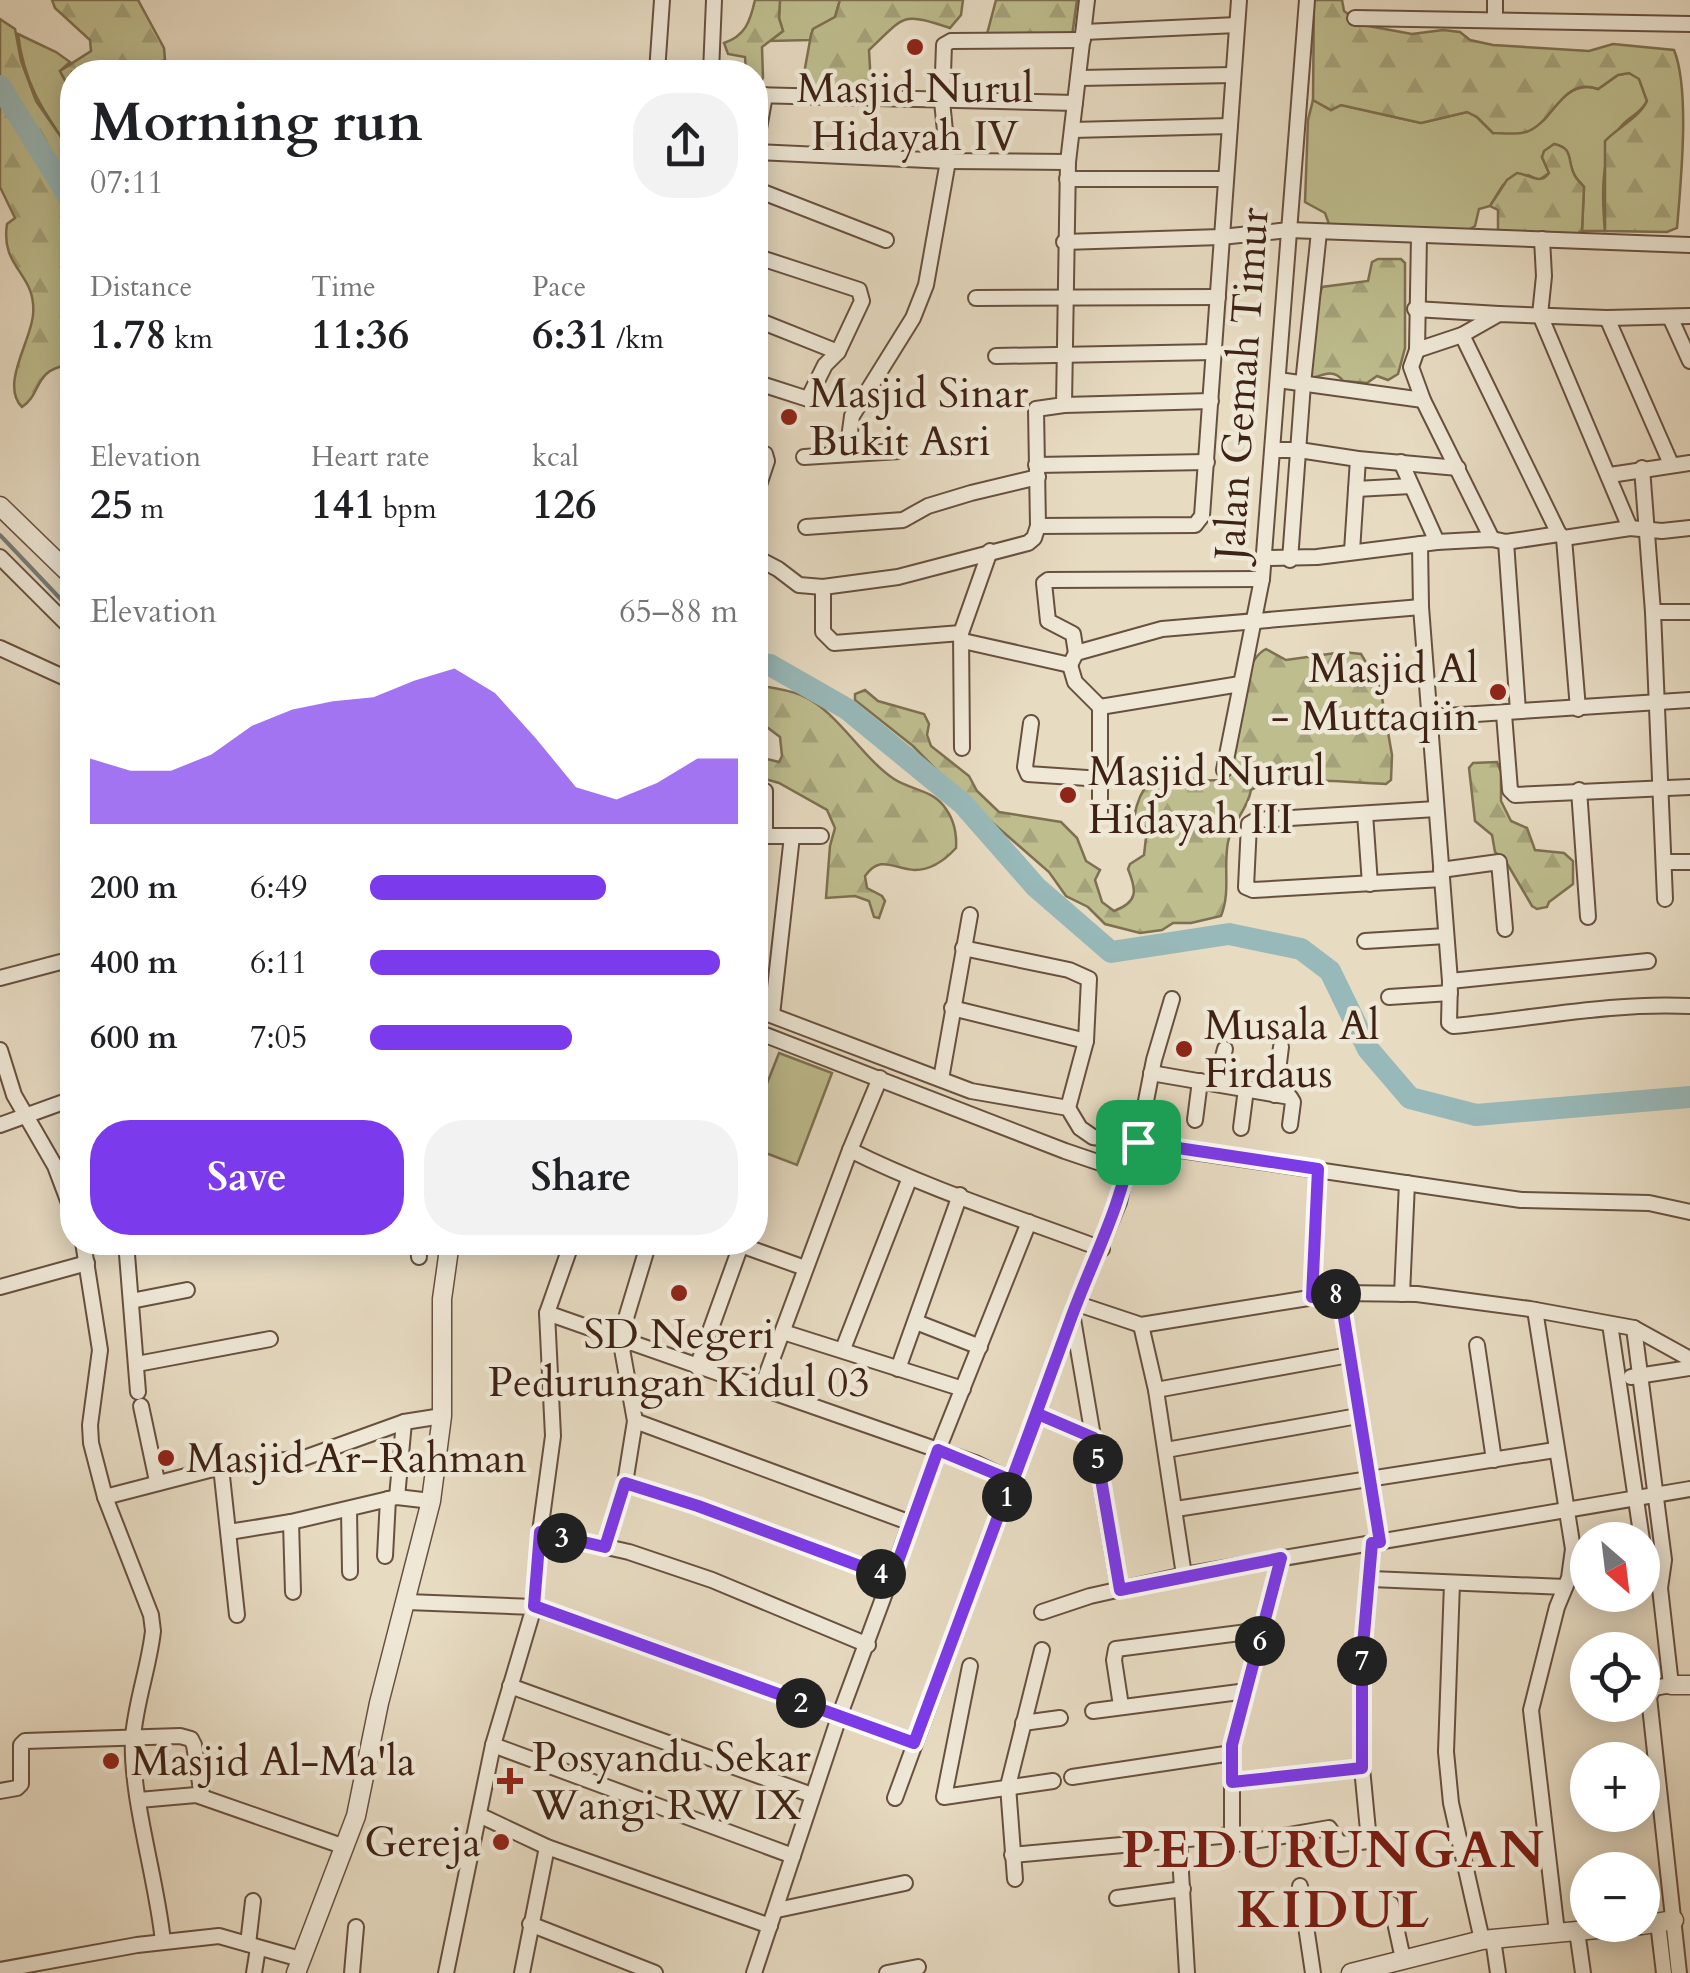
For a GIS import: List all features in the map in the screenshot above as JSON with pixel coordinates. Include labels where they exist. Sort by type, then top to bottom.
[{"type":"street","points":[[658,60],[662,0]]},
{"type":"street","points":[[711,60],[714,0]]},
{"type":"street","points":[[1064,405],[1067,179],[1087,0]]},
{"type":"street","points":[[1038,526],[1195,525],[1202,516],[1239,0]]},
{"type":"street","name":"Jalan Gemah Timur","points":[[1224,770],[1262,578],[1308,0]]},
{"type":"street","points":[[1495,0],[1495,20]]},
{"type":"street","points":[[1355,18],[1690,24]]},
{"type":"street","points":[[847,454],[852,416],[913,318],[926,285],[948,161],[942,101],[944,46],[950,40],[1237,25]]},
{"type":"street","points":[[1079,78],[1233,75]]},
{"type":"street","points":[[768,95],[1075,103]]},
{"type":"street","points":[[1072,130],[1230,126]]},
{"type":"street","points":[[768,153],[1068,162]]},
{"type":"street","points":[[1067,179],[1226,179]]},
{"type":"street","points":[[768,194],[886,240]]},
{"type":"street","points":[[1064,242],[1221,238],[1289,230],[1690,245]]},
{"type":"street","name":"Jalan Gemah Timur","points":[[1290,560],[1302,384],[1318,232]]},
{"type":"street","points":[[1418,236],[1416,350],[1411,367],[1423,400],[1499,540],[1511,713],[1510,790],[1515,795],[1690,787]]},
{"type":"street","points":[[1542,239],[1540,316],[1630,528]]},
{"type":"street","points":[[768,260],[858,290],[862,302],[838,352],[824,365],[808,399],[768,386]]},
{"type":"street","points":[[976,298],[1218,297]]},
{"type":"street","points":[[1415,310],[1606,318],[1690,316]]},
{"type":"street","points":[[1416,350],[1462,335],[1499,314]]},
{"type":"street","points":[[1670,317],[1690,362]]},
{"type":"street","points":[[1606,318],[1671,464]]},
{"type":"street","points":[[768,325],[838,352]]},
{"type":"street","points":[[1462,335],[1561,536],[1578,710]]},
{"type":"street","points":[[996,356],[1214,352]]},
{"type":"street","points":[[1278,380],[1423,400]]},
{"type":"street","points":[[768,564],[798,585],[823,587],[898,577],[1032,542],[1038,526],[1036,409],[1211,401]]},
{"type":"street","points":[[1273,450],[1458,468]]},
{"type":"street","points":[[804,457],[900,451]]},
{"type":"street","points":[[1352,551],[1358,459]]},
{"type":"street","points":[[806,527],[903,520],[928,506],[1037,471],[1207,462]]},
{"type":"street","points":[[1400,462],[1437,542]]},
{"type":"street","points":[[1610,475],[1690,463]]},
{"type":"street","points":[[1642,468],[1666,899]]},
{"type":"street","points":[[1356,489],[1411,486]]},
{"type":"street","points":[[0,506],[60,560]]},
{"type":"street","points":[[1264,558],[1290,560],[1437,542],[1630,528],[1690,528]]},
{"type":"street","points":[[1420,544],[1450,1023],[1454,1026],[1542,1018],[1597,1007],[1690,1006]]},
{"type":"street","points":[[962,748],[962,637],[990,552]]},
{"type":"street","points":[[0,557],[60,617]]},
{"type":"street","points":[[1100,812],[1100,708],[1081,690],[1073,659],[1073,634],[1048,621],[1044,583],[1262,578]]},
{"type":"street","points":[[823,587],[823,632],[834,643],[962,637],[1073,659],[1162,629],[1421,607]]},
{"type":"street","points":[[1653,612],[1690,612]]},
{"type":"street","points":[[0,648],[60,676]]},
{"type":"street","points":[[1100,708],[1240,684]]},
{"type":"street","points":[[1430,717],[1690,700]]},
{"type":"street","points":[[1032,723],[1028,774],[1102,779]]},
{"type":"street","points":[[1579,790],[1588,917]]},
{"type":"street","points":[[1436,809],[1252,822],[1246,886],[1253,890],[1370,884],[1442,874],[1495,861],[1501,864],[1505,929]]},
{"type":"street","points":[[1365,814],[1370,884]]},
{"type":"street","points":[[768,836],[821,836]]},
{"type":"street","points":[[772,1015],[792,836]]},
{"type":"street","points":[[1665,862],[1690,862]]},
{"type":"street","points":[[941,1079],[970,915]]},
{"type":"street","points":[[1365,941],[1446,936]]},
{"type":"street","points":[[962,948],[1084,975],[1090,984],[1086,1040],[1068,1108],[1080,1128],[1094,1137],[1521,1200],[1649,1203],[1690,1212]]},
{"type":"street","points":[[1389,997],[1648,961]]},
{"type":"street","points":[[0,978],[60,962]]},
{"type":"street","points":[[894,1798],[1075,1310],[1102,1249],[1128,1172],[1172,999]]},
{"type":"street","points":[[952,1008],[1086,1040]]},
{"type":"street","points":[[768,1014],[972,1091],[1068,1108]]},
{"type":"street","points":[[768,1036],[1128,1172]]},
{"type":"street","points":[[1274,1094],[1281,1047]]},
{"type":"street","points":[[1216,1084],[1225,1049]]},
{"type":"street","points":[[0,1050],[24,1116],[60,1179]]},
{"type":"street","points":[[1151,1073],[1292,1099],[1290,1125]]},
{"type":"street","points":[[761,1389],[880,1078]]},
{"type":"street","points":[[1195,1120],[1200,1081]]},
{"type":"street","points":[[1241,1128],[1246,1089]]},
{"type":"street","points":[[964,1112],[972,1091]]},
{"type":"street","points":[[0,1126],[60,1103]]},
{"type":"street","points":[[850,1150],[909,1180],[960,1195],[1102,1249]]},
{"type":"street","points":[[1312,1297],[1318,1169]]},
{"type":"street","points":[[843,1349],[909,1180]]},
{"type":"street","points":[[1402,1294],[1407,1183]]},
{"type":"street","points":[[898,1369],[960,1195]]},
{"type":"street","points":[[754,1973],[839,1717],[910,1523],[1029,1222]]},
{"type":"street","points":[[85,1255],[100,1350],[91,1443],[106,1497],[151,1615],[153,1632],[133,1740],[163,1942]]},
{"type":"street","points":[[127,1255],[140,1399],[157,1481]]},
{"type":"street","points":[[385,1556],[442,1416],[442,1299],[450,1255]]},
{"type":"street","points":[[446,1973],[493,1744],[534,1606],[553,1436],[547,1313],[567,1255]]},
{"type":"street","points":[[605,1547],[625,1483],[636,1421],[620,1338],[645,1255]]},
{"type":"street","points":[[698,1367],[734,1255]]},
{"type":"street","points":[[768,1255],[805,1268]]},
{"type":"street","points":[[0,1286],[87,1263]]},
{"type":"street","points":[[131,1300],[187,1290]]},
{"type":"street","points":[[1281,1558],[1232,1753],[1232,1835],[1237,1844],[1329,1828],[1340,1844],[1369,1840],[1362,1768],[1362,1657],[1376,1542],[1340,1293]]},
{"type":"street","points":[[1075,1310],[1142,1326],[1340,1293],[1402,1294],[1534,1310],[1634,1328],[1690,1359]]},
{"type":"street","points":[[1075,1310],[1120,1590]]},
{"type":"street","points":[[1534,1310],[1573,1564],[1556,1607],[1531,1710],[1556,1932]]},
{"type":"street","points":[[547,1313],[938,1450],[1013,1481]]},
{"type":"street","points":[[916,1322],[980,1347]]},
{"type":"street","points":[[1610,1324],[1639,1522]]},
{"type":"street","points":[[1142,1326],[1156,1390],[1184,1575]]},
{"type":"street","points":[[1634,1328],[1659,1522]]},
{"type":"street","points":[[784,1332],[963,1389]]},
{"type":"street","points":[[137,1364],[270,1339]]},
{"type":"street","points":[[1476,1345],[1494,1460]]},
{"type":"street","points":[[1156,1390],[1349,1355]]},
{"type":"street","points":[[1618,1379],[1690,1368]]},
{"type":"street","points":[[1038,1414],[1094,1438]]},
{"type":"street","points":[[106,1497],[222,1467],[304,1458],[404,1422],[442,1416]]},
{"type":"street","points":[[1166,1450],[1358,1416]]},
{"type":"street","points":[[636,1421],[910,1523]]},
{"type":"street","points":[[0,1970],[219,1936],[298,1966],[356,1816],[379,1704],[407,1602],[409,1499],[404,1422]]},
{"type":"street","points":[[1176,1509],[1555,1450]]},
{"type":"street","points":[[222,1467],[237,1615]]},
{"type":"street","points":[[625,1483],[892,1578]]},
{"type":"street","points":[[1042,1612],[1184,1575],[1690,1489]]},
{"type":"street","points":[[229,1532],[409,1499]]},
{"type":"street","points":[[349,1509],[350,1572]]},
{"type":"street","points":[[290,1522],[292,1592]]},
{"type":"street","points":[[540,1532],[605,1547],[712,1580],[868,1645]]},
{"type":"street","points":[[1660,1532],[1664,1560],[1660,1588],[1680,1685],[1654,1688],[1650,1697],[1664,1973]]},
{"type":"street","points":[[1370,1579],[1565,1587]]},
{"type":"street","points":[[1452,1584],[1446,1752],[1451,1803],[1498,1973]]},
{"type":"street","points":[[407,1602],[534,1606],[914,1743]]},
{"type":"street","points":[[1121,1706],[1116,1649],[1262,1630]]},
{"type":"street","points":[[1015,1879],[1008,1786],[1042,1650]]},
{"type":"street","points":[[970,1666],[944,1796],[1053,1781]]},
{"type":"street","points":[[510,1686],[812,1795]]},
{"type":"street","points":[[1093,1711],[1247,1691]]},
{"type":"street","points":[[1023,1723],[1060,1718]]},
{"type":"street","points":[[0,1791],[21,1784],[21,1745],[25,1741],[180,1736],[191,1739],[202,1796]]},
{"type":"street","points":[[493,1744],[793,1856]]},
{"type":"street","points":[[1072,1777],[1232,1753]]},
{"type":"street","points":[[1232,1782],[1362,1768]]},
{"type":"street","points":[[139,1800],[202,1796],[345,1847]]},
{"type":"street","points":[[479,1815],[546,1847],[770,1926]]},
{"type":"street","points":[[1012,1856],[1232,1835]]},
{"type":"street","points":[[1179,1839],[1188,1973]]},
{"type":"street","points":[[522,1973],[546,1847]]},
{"type":"street","points":[[777,1910],[905,1884]]},
{"type":"street","points":[[1300,1886],[1313,1973]]},
{"type":"street","points":[[1117,1898],[1183,1889]]},
{"type":"street","points":[[253,1901],[254,1973]]},
{"type":"street","points":[[1391,1904],[1402,1959]]},
{"type":"street","points":[[1661,1922],[1680,1973]]},
{"type":"street","points":[[530,1924],[655,1973]]},
{"type":"street","points":[[352,1973],[356,1927]]},
{"type":"street","points":[[1351,1973],[1488,1939],[1570,1931]]},
{"type":"street","points":[[1579,1942],[1583,1973]]},
{"type":"street","points":[[887,1973],[918,1968]]},
{"type":"green space","points":[[52,0],[138,0],[164,48],[165,60],[77,60],[91,51],[90,40],[55,8]]},
{"type":"green space","points":[[755,0],[780,0],[783,31],[762,47],[762,60],[728,54],[724,43],[746,27]]},
{"type":"green space","points":[[780,0],[840,0],[835,17],[813,29],[810,40],[770,41],[783,31]]},
{"type":"green space","points":[[840,0],[963,0],[961,15],[950,28],[913,19],[890,30],[869,50],[871,85],[867,88],[838,84],[807,90],[803,79],[813,29],[835,17]]},
{"type":"green space","points":[[996,0],[1077,0],[1072,36],[987,34]]},
{"type":"green space","points":[[1314,0],[1342,0],[1344,11],[1363,25],[1412,34],[1443,30],[1493,45],[1589,51],[1613,44],[1674,50],[1683,111],[1677,228],[1667,232],[1605,231],[1605,141],[1647,101],[1639,79],[1629,73],[1618,75],[1598,89],[1576,89],[1536,127],[1518,133],[1493,133],[1467,112],[1421,123],[1341,105],[1331,110],[1313,100]]},
{"type":"green space","points":[[0,19],[15,29],[21,61],[36,101],[60,136],[60,367],[43,377],[22,407],[16,398],[15,375],[31,326],[33,301],[9,251],[7,224],[15,218],[0,187]]},
{"type":"green space","points":[[18,34],[67,60],[60,60],[60,135],[30,83]]},
{"type":"green space","points":[[1629,73],[1639,78],[1647,101],[1619,129],[1608,152],[1603,192],[1605,231],[1582,231],[1584,187],[1575,176],[1567,152],[1554,144],[1542,157],[1549,173],[1539,180],[1528,175],[1503,185],[1490,206],[1479,209],[1475,226],[1470,229],[1390,230],[1334,225],[1329,224],[1325,213],[1305,202],[1308,120],[1313,100],[1331,110],[1341,105],[1421,123],[1467,112],[1493,133],[1544,120],[1574,90],[1598,89],[1618,75]]},
{"type":"green space","points":[[1554,144],[1567,152],[1575,176],[1584,187],[1582,231],[1498,233],[1498,210],[1490,206],[1507,180],[1517,173],[1538,179],[1546,177],[1549,173],[1542,157]]},
{"type":"green space","points":[[1401,259],[1405,263],[1405,348],[1398,374],[1388,380],[1377,376],[1367,383],[1343,381],[1332,374],[1310,379],[1314,316],[1322,287],[1368,281],[1372,262]]},
{"type":"green space","points":[[1266,649],[1286,660],[1343,652],[1361,654],[1380,686],[1392,755],[1391,780],[1386,784],[1278,782],[1251,790],[1228,842],[1226,898],[1221,916],[1173,923],[1162,930],[1140,933],[1105,924],[1088,907],[1066,896],[1049,872],[964,798],[913,746],[855,700],[855,694],[865,690],[878,701],[924,714],[931,746],[969,776],[977,791],[999,812],[1061,822],[1077,838],[1086,861],[1100,870],[1095,880],[1102,902],[1114,911],[1131,900],[1134,890],[1128,869],[1144,855],[1147,829],[1134,818],[1144,789],[1167,770],[1188,771],[1194,781],[1221,780],[1228,766],[1248,672]]},
{"type":"green space","points":[[768,688],[814,702],[882,770],[943,805],[955,831],[956,848],[927,868],[915,870],[882,864],[871,869],[865,876],[867,888],[885,901],[879,918],[874,917],[869,901],[855,896],[826,898],[835,828],[827,810],[768,780],[768,759],[779,762],[782,756],[780,737],[768,728]]},
{"type":"green space","points":[[1497,762],[1501,801],[1511,821],[1527,828],[1535,850],[1564,853],[1573,861],[1573,884],[1547,907],[1532,906],[1508,865],[1495,852],[1492,835],[1475,821],[1469,768],[1473,763]]},
{"type":"green space","points":[[779,1053],[832,1073],[797,1165],[768,1154],[768,1081]]},
{"type":"waterway","points":[[0,86],[60,183]]},
{"type":"waterway","points":[[0,535],[60,598]]},
{"type":"waterway","points":[[768,665],[847,709],[963,804],[1036,887],[1111,952],[1229,934],[1301,949],[1330,971],[1368,1049],[1410,1098],[1476,1115],[1690,1097]]},
{"type":"place","name":"Masjid Nurul Hidayah IV","points":[[915,47]]},
{"type":"place","name":"Masjid Sinar Bukit Asri","points":[[789,417]]},
{"type":"place","name":"Masjid Al - Muttaqiin","points":[[1498,692]]},
{"type":"place","name":"Masjid Nurul Hidayah III","points":[[1068,795]]},
{"type":"place","name":"Musala Al Firdaus","points":[[1184,1049]]},
{"type":"place","name":"SD Negeri Pedurungan Kidul 03","points":[[679,1293]]},
{"type":"place","name":"Masjid Ar-Rahman","points":[[166,1458]]},
{"type":"place","name":"Masjid Al-Ma'la","points":[[111,1761]]},
{"type":"place","name":"Posyandu Sekar Wangi RW IX","points":[[510,1781]]},
{"type":"place","name":"Gereja","points":[[501,1842]]},
{"type":"district","name":"PEDURUNGAN KIDUL","points":[[1334,1881]]},
{"type":"route","points":[[1138,1142],[1132,1142],[1128,1172],[1102,1249],[1072,1315],[1013,1481],[914,1743],[534,1606],[540,1532],[605,1547],[625,1483],[892,1578],[938,1450],[1013,1481],[1038,1414],[1094,1438],[1120,1590],[1281,1558],[1232,1745],[1232,1782],[1362,1768],[1362,1657],[1372,1543],[1380,1542],[1340,1293],[1312,1297],[1318,1169],[1138,1142]]}]
